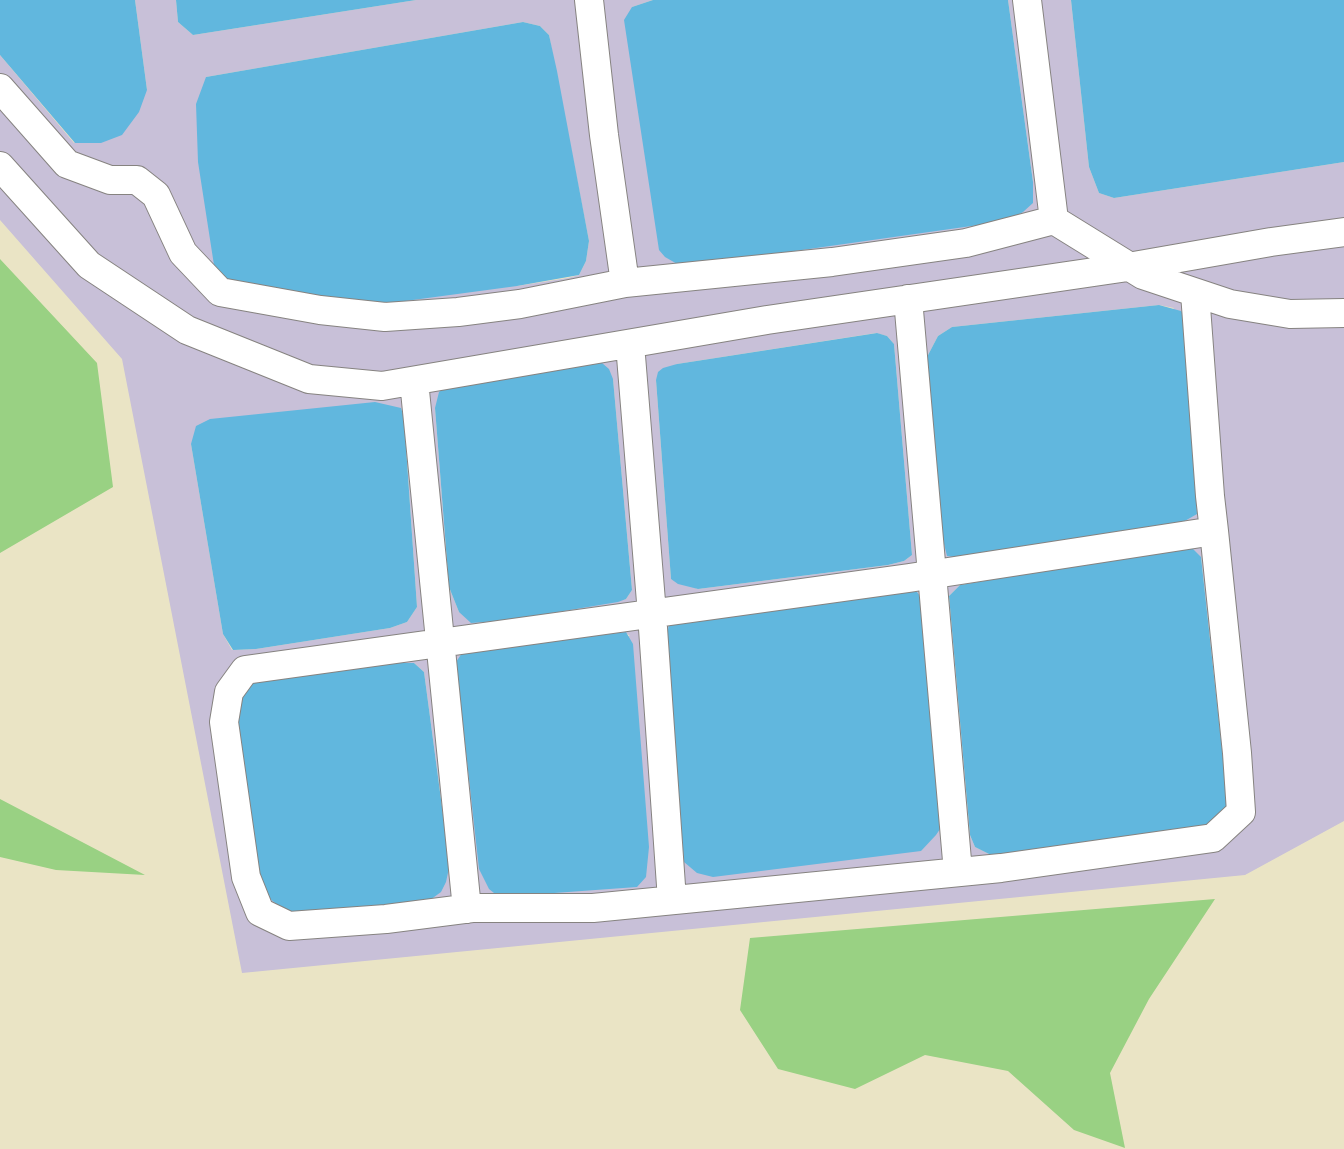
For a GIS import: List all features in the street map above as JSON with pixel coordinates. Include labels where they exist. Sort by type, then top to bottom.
[{"type":"lane","points":[[589,0],[604,135],[625,283]]},
{"type":"lane","points":[[1026,0],[1054,220]]},
{"type":"lane","points":[[0,88],[67,164],[110,180],[137,180],[156,195],[183,253],[220,292],[320,310],[385,317],[458,312],[520,304],[625,283],[832,262],[966,243],[1054,220],[1143,275],[1195,293],[1230,304],[1290,314],[1344,313]]},
{"type":"lane","points":[[0,166],[89,266],[187,330],[309,379],[382,386],[908,299],[1128,267],[1271,242],[1344,232]]},
{"type":"lane","points":[[1195,293],[1214,531],[1241,812],[1213,838],[958,872],[593,908],[467,909],[386,919],[289,926],[260,912],[246,877],[224,722],[229,692],[245,670],[933,575],[1214,531]]},
{"type":"lane","points":[[908,299],[958,872]]},
{"type":"lane","points":[[630,344],[652,614],[672,900]]},
{"type":"lane","points":[[414,381],[467,909]]},
{"type":"shaded area","points":[[135,0],[176,0],[178,22],[193,35],[416,0],[653,0],[632,7],[1033,182],[1008,0],[1071,0],[1089,167],[1099,193],[1114,198],[1344,162],[1344,821],[1245,875],[242,973],[122,359],[0,220],[0,55],[74,143],[147,90]],"holes":[[[523,22],[540,26],[549,35],[589,241],[586,261],[579,275],[517,286],[206,77]],[[1159,305],[1174,308],[941,532],[927,357],[938,336],[952,327]],[[876,333],[887,336],[894,344],[912,555],[904,561],[888,565],[698,589],[671,579],[656,380],[677,364]],[[613,379],[632,590],[626,599],[510,620],[459,612],[449,587],[435,408]],[[404,418],[417,607],[407,622],[390,628],[256,649],[232,650],[223,634],[191,444]],[[1176,549],[1201,558],[1228,804],[1193,832],[991,855],[975,847],[970,835],[949,596],[960,585]],[[626,633],[630,636],[482,649]],[[395,663],[414,663],[424,672],[448,852],[257,680]]]},
{"type":"green space","points":[[0,259],[97,363],[113,487],[0,553]]},
{"type":"green space","points":[[0,799],[145,875],[56,870],[0,857]]},
{"type":"green space","points":[[1215,899],[1149,999],[1110,1073],[1125,1148],[1074,1130],[1008,1071],[925,1055],[855,1089],[778,1069],[740,1010],[750,938]]},
{"type":"water","points":[[0,0],[135,0],[147,90],[139,112],[122,135],[101,143],[75,143],[0,55]]},
{"type":"water","points":[[176,0],[416,0],[193,35],[178,22]]},
{"type":"water","points":[[653,0],[1008,0],[1033,182],[1033,203],[1023,212],[1007,221],[710,263],[679,265],[665,257],[659,250],[624,20],[632,7]]},
{"type":"water","points":[[1071,0],[1344,0],[1344,162],[1114,198],[1099,193],[1089,167]]},
{"type":"water","points":[[523,22],[540,26],[549,35],[557,71],[589,241],[586,261],[579,275],[517,286],[383,304],[310,296],[216,278],[198,162],[196,104],[206,77]]},
{"type":"water","points":[[1159,305],[1181,311],[1186,319],[1197,514],[1176,526],[955,557],[947,556],[941,532],[927,357],[938,336],[952,327]]},
{"type":"water","points":[[877,333],[887,336],[894,344],[912,555],[904,561],[888,565],[698,589],[678,584],[671,579],[656,380],[658,372],[663,368],[677,364]]},
{"type":"water","points":[[602,363],[609,369],[613,379],[632,590],[626,599],[618,602],[510,620],[471,623],[459,612],[449,587],[435,408],[439,392],[444,388]]},
{"type":"water","points":[[375,402],[401,408],[404,418],[417,607],[407,622],[390,628],[256,649],[233,650],[223,634],[191,444],[196,426],[210,419]]},
{"type":"water","points":[[1176,549],[1193,549],[1201,557],[1228,804],[1215,820],[1193,832],[991,855],[975,847],[970,835],[949,596],[960,585]]},
{"type":"water","points":[[917,592],[925,603],[942,826],[936,835],[921,851],[713,877],[697,873],[684,862],[666,641],[669,624]]},
{"type":"water","points":[[626,632],[633,644],[649,847],[646,877],[637,887],[499,897],[489,889],[479,869],[456,662],[462,653],[482,649]]},
{"type":"water","points":[[395,663],[414,663],[424,672],[448,852],[449,868],[446,882],[441,892],[430,900],[313,913],[293,913],[281,908],[268,897],[261,885],[239,750],[237,714],[239,699],[247,686],[257,680]]}]
